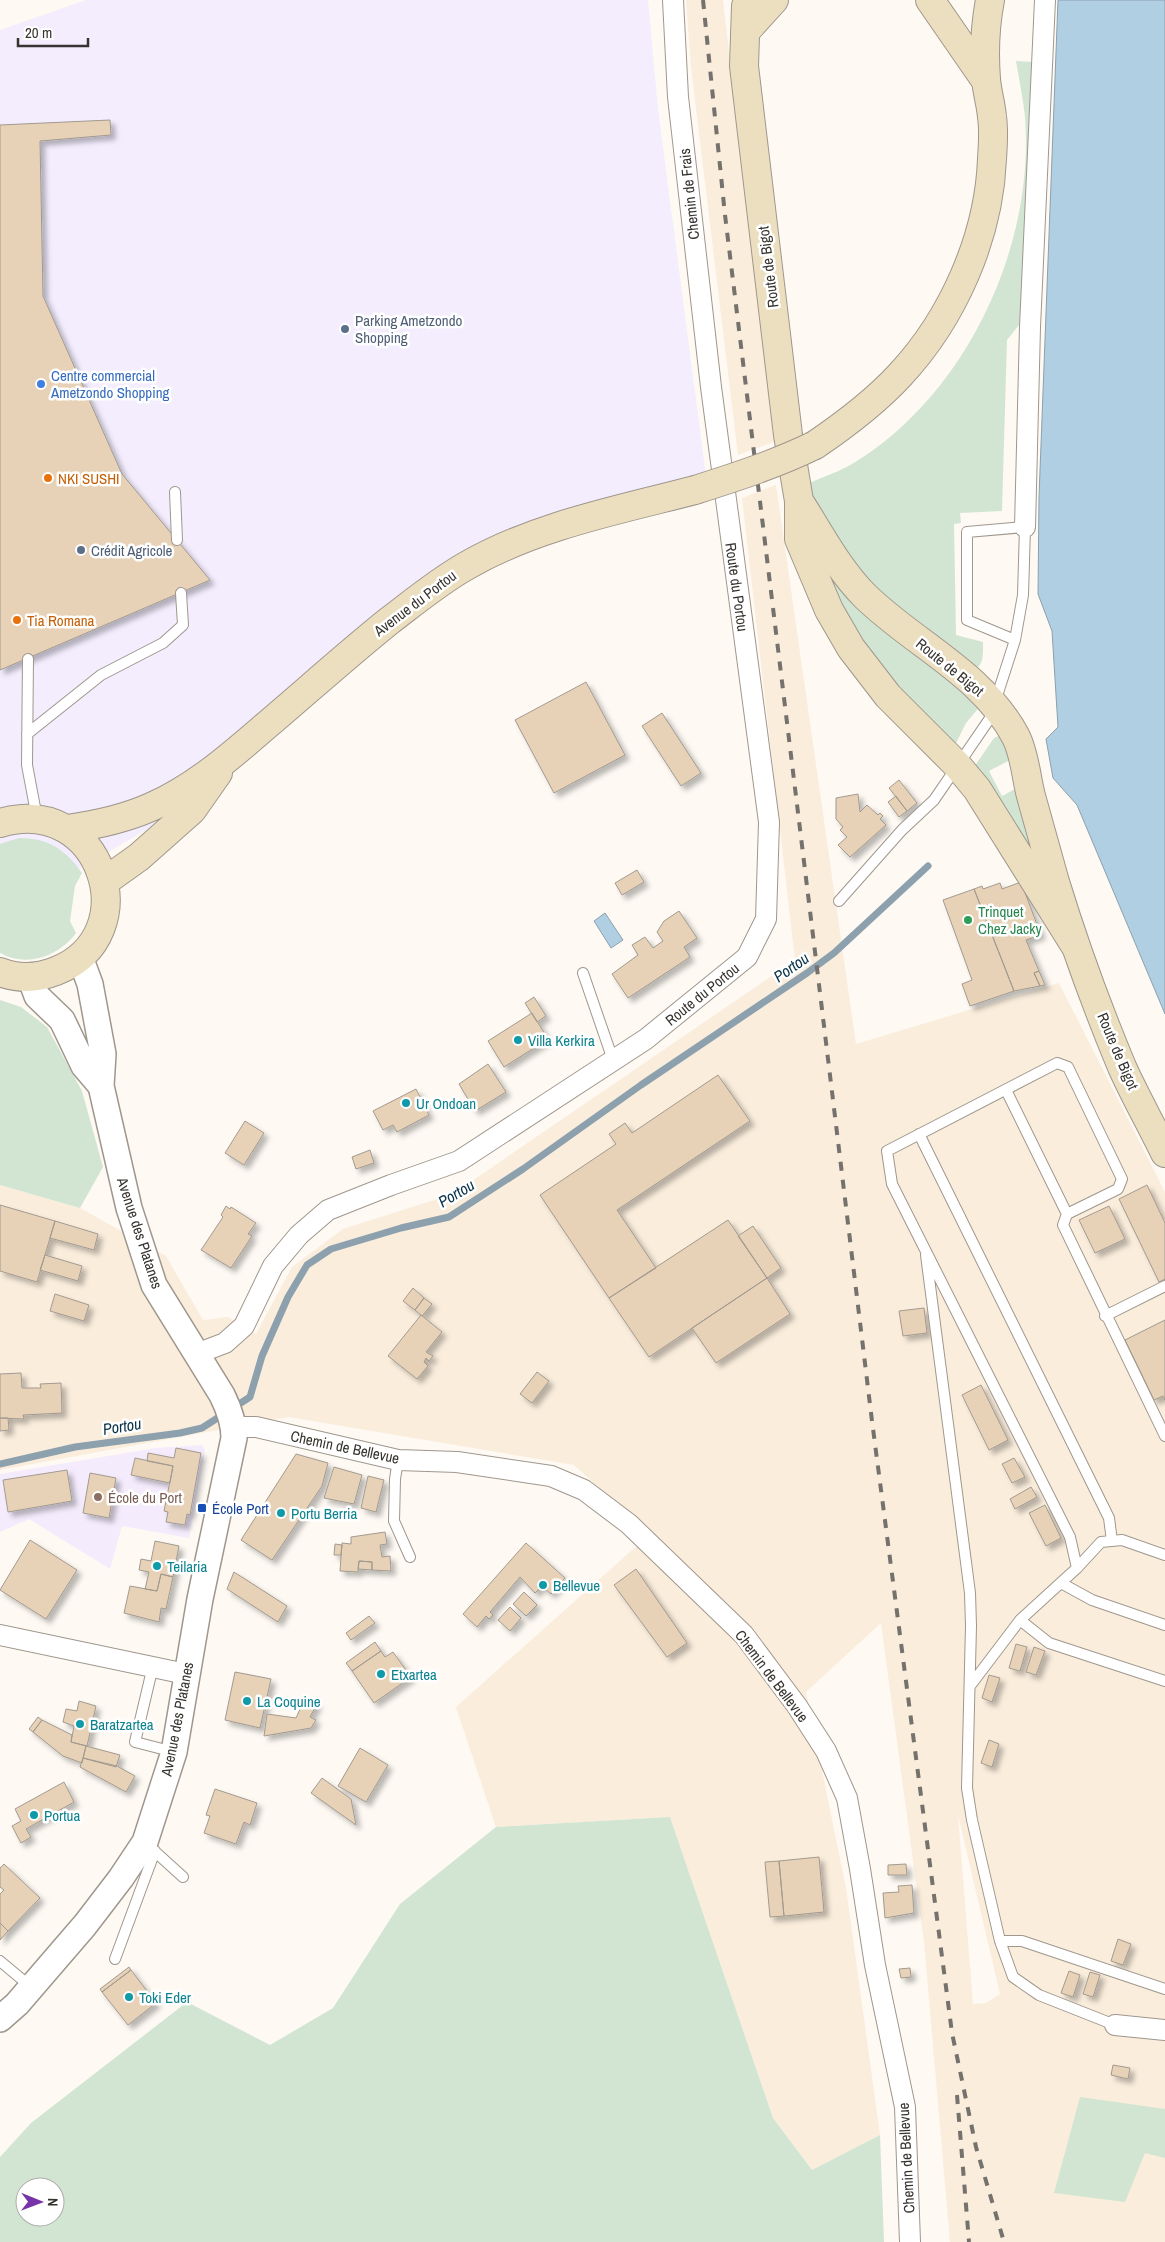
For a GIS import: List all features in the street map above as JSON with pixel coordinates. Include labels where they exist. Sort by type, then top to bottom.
[{"type":"main road","name":"Route de Bigot","points":[[750,0],[746,6],[744,66],[788,435],[798,501],[799,539],[829,610],[851,648],[888,696],[957,765],[992,812],[1076,948]]},
{"type":"main road","points":[[745,32],[774,0]]},
{"type":"main road","points":[[930,0],[986,81]]},
{"type":"main road","name":"Avenue du Portou","points":[[67,829],[103,824],[152,807],[227,760],[360,645],[427,591],[466,565],[513,543],[549,530],[753,472],[815,445],[872,403],[900,375],[931,336],[947,311],[966,272],[978,237],[986,204],[992,161],[993,119],[986,81],[985,42],[990,0]]},
{"type":"main road","name":"Route de Bigot","points":[[798,501],[840,564],[863,594],[892,621],[968,679],[997,708],[1016,738],[1026,765],[1031,794],[1076,948],[1122,1068],[1165,1153]]},
{"type":"main road","name":"Avenue du Portou","points":[[104,882],[139,857],[192,810],[227,760]]},
{"type":"main road","points":[[0,823],[15,818],[37,818],[67,829],[84,843],[97,861],[104,882],[106,902],[102,922],[93,941],[80,957],[65,968],[48,974],[30,977],[7,975],[0,972]]},
{"type":"street","name":"Chemin de Frais","points":[[672,0],[678,97],[711,387]]},
{"type":"street","points":[[1025,528],[1030,319],[1045,0]]},
{"type":"street","name":"Route du Portou","points":[[196,1354],[226,1344],[244,1326],[273,1266],[299,1235],[328,1210],[391,1184],[459,1161],[646,1039],[747,957],[766,919],[769,822],[711,387]]},
{"type":"street","name":"Avenue des Platanes","points":[[0,2019],[31,1987],[85,1925],[150,1846],[174,1752],[186,1674],[212,1538],[234,1438],[234,1427],[228,1406],[154,1285],[129,1208],[101,1086],[102,1054],[90,984],[80,957]]},
{"type":"street","name":"Avenue des Platanes","points":[[30,977],[37,996],[62,1020],[84,1066],[101,1086]]},
{"type":"street","name":"Chemin de Bellevue","points":[[234,1427],[256,1427],[398,1460],[457,1462],[552,1476],[584,1490],[629,1524],[744,1635],[822,1743],[847,1798],[875,1965],[906,2107],[910,2242]]},
{"type":"street","points":[[0,1635],[186,1674]]},
{"type":"street","points":[[1115,2025],[1165,2030]]},
{"type":"lane","points":[[175,492],[177,540]]},
{"type":"lane","points":[[838,901],[902,830],[934,800],[997,708],[997,696],[1015,640],[1024,595],[1025,528],[967,532],[967,620],[1015,640]]},
{"type":"lane","points":[[27,734],[100,675],[163,644],[183,625],[181,592]]},
{"type":"lane","points":[[28,658],[27,765],[37,818]]},
{"type":"lane","points":[[582,973],[614,1060]]},
{"type":"lane","points":[[1077,1568],[1070,1537],[892,1184],[887,1151],[1057,1063],[1068,1067],[1122,1178],[1118,1189],[1067,1214],[1063,1225],[1105,1316],[1165,1436]]},
{"type":"lane","points":[[1006,1090],[1067,1214]]},
{"type":"lane","points":[[919,1134],[1110,1518],[1112,1541]]},
{"type":"lane","points":[[925,1247],[970,1593],[967,1788],[972,1820],[1000,1941],[1013,1977],[1039,1995],[1115,2025]]},
{"type":"lane","points":[[1105,1316],[1165,1286]]},
{"type":"lane","points":[[398,1460],[395,1479],[394,1521],[410,1557]]},
{"type":"lane","points":[[970,1686],[1020,1620],[1077,1568],[1101,1542],[1122,1540],[1165,1555]]},
{"type":"lane","points":[[1061,1583],[1092,1600],[1165,1625]]},
{"type":"lane","points":[[1020,1620],[1049,1643],[1165,1681]]},
{"type":"lane","points":[[152,1666],[135,1742],[174,1752]]},
{"type":"lane","points":[[115,1959],[150,1846],[183,1877]]},
{"type":"lane","points":[[1000,1941],[1022,1942],[1165,1989]]},
{"type":"lane","points":[[0,1961],[31,1987]]},
{"type":"shaded area","points":[[86,0],[648,0],[658,109],[707,484],[513,541],[380,622],[180,810],[21,903],[0,911],[0,30]]},
{"type":"shaded area","points":[[686,0],[723,0],[774,442],[738,455],[691,67]]},
{"type":"shaded area","points":[[776,485],[856,1044],[1059,983],[1165,1192],[1165,2242],[950,2242],[924,1942],[881,1623],[806,1692],[846,1888],[880,2135],[812,2170],[773,2118],[670,1817],[496,1827],[456,1707],[650,1534],[574,1465],[289,1417],[0,1470],[0,1185],[80,1208],[166,1256],[203,1320],[228,1317],[256,1334],[292,1267],[343,1229],[453,1194],[795,960],[742,498]],"holes":[[[958,1815],[1000,1994],[986,2003],[973,2004]]]},
{"type":"shaded area","name":"École du Port","points":[[202,1445],[205,1450],[189,1538],[122,1526],[110,1569],[29,1519],[0,1532],[0,1474],[156,1448]]},
{"type":"green space","points":[[1016,61],[1034,62],[1028,220],[1019,325],[1007,340],[1002,511],[960,513],[961,523],[954,524],[956,635],[983,642],[982,661],[976,669],[889,603],[844,557],[805,485],[851,465],[896,432],[931,396],[961,356],[986,312],[1005,264],[1018,215],[1025,166],[1025,117]]},
{"type":"green space","points":[[834,568],[982,704],[966,723],[953,749],[882,677],[822,577]]},
{"type":"green space","points":[[1003,734],[1012,759],[989,771],[1002,796],[1017,788],[1038,862],[974,767],[994,738]]},
{"type":"green space","points":[[19,838],[39,840],[55,846],[69,857],[82,873],[75,886],[70,921],[76,933],[61,948],[42,957],[31,959],[10,957],[0,953],[0,844]]},
{"type":"green space","points":[[0,1000],[21,1007],[47,1027],[82,1091],[103,1167],[80,1208],[0,1185]]},
{"type":"green space","points":[[670,1817],[773,2118],[812,2170],[880,2135],[884,2242],[0,2242],[0,2157],[31,2123],[187,2002],[270,2045],[333,2008],[400,1904],[496,1827]]},
{"type":"green space","points":[[1080,2097],[1165,2109],[1165,2158],[1145,2153],[1125,2202],[1054,2193]]},
{"type":"water","points":[[1058,0],[1165,0],[1165,1014],[1077,805],[1053,778],[1046,739],[1058,727],[1052,631],[1038,594],[1039,497]]},
{"type":"water","points":[[605,913],[623,940],[611,948],[594,921]]},
{"type":"building","name":"Centre commercial Ametzondo Shopping","points":[[110,120],[111,135],[40,141],[43,296],[122,474],[210,580],[0,670],[0,125]]},
{"type":"building","points":[[586,682],[625,755],[554,793],[515,720]]},
{"type":"building","points":[[662,713],[701,773],[681,786],[642,726]]},
{"type":"building","points":[[899,780],[917,803],[907,811],[889,788]]},
{"type":"building","points":[[858,794],[860,812],[867,805],[878,815],[880,813],[883,816],[880,819],[886,825],[850,857],[838,845],[847,837],[840,830],[843,827],[836,819],[836,798]]},
{"type":"building","points":[[896,796],[907,811],[899,817],[888,802]]},
{"type":"building","points":[[637,870],[644,882],[622,895],[615,883]]},
{"type":"building","points":[[1021,882],[1041,935],[1026,940],[1039,971],[1034,973],[1040,986],[1014,991],[974,889],[982,886],[983,889],[1000,883],[1002,889]]},
{"type":"building","points":[[974,889],[1014,991],[970,1006],[962,984],[972,980],[943,900]]},
{"type":"building","points":[[679,911],[697,938],[684,947],[690,957],[628,998],[612,974],[638,955],[632,945],[645,937],[653,948],[663,941],[657,932],[664,921]]},
{"type":"building","points":[[1039,971],[1045,985],[1040,986],[1034,973]]},
{"type":"building","points":[[534,997],[546,1016],[537,1022],[525,1003]]},
{"type":"building","name":"Villa Kerkira","points":[[532,1013],[548,1039],[504,1067],[488,1041]]},
{"type":"building","points":[[488,1064],[506,1092],[475,1111],[459,1084]]},
{"type":"building","points":[[718,1075],[750,1121],[617,1210],[656,1268],[609,1298],[540,1195],[616,1144],[609,1134],[625,1123],[632,1133]]},
{"type":"building","name":"Ur Ondoan","points":[[416,1089],[429,1115],[397,1132],[393,1125],[383,1130],[373,1111]]},
{"type":"building","points":[[245,1121],[264,1133],[244,1165],[225,1153]]},
{"type":"building","points":[[370,1150],[374,1163],[356,1169],[352,1157]]},
{"type":"building","points":[[1147,1185],[1165,1223],[1165,1279],[1159,1282],[1119,1199]]},
{"type":"building","points":[[0,1205],[55,1221],[37,1282],[0,1271]]},
{"type":"building","points":[[226,1206],[230,1209],[231,1207],[256,1223],[248,1234],[252,1236],[231,1268],[201,1250],[223,1217],[221,1215]]},
{"type":"building","points":[[1109,1206],[1125,1239],[1095,1253],[1079,1220]]},
{"type":"building","points":[[728,1220],[767,1278],[649,1357],[609,1298]]},
{"type":"building","points":[[55,1221],[98,1234],[94,1250],[50,1238]]},
{"type":"building","points":[[753,1226],[781,1268],[767,1278],[738,1236]]},
{"type":"building","points":[[45,1255],[82,1266],[78,1281],[40,1270]]},
{"type":"building","points":[[767,1278],[790,1314],[716,1363],[692,1328]]},
{"type":"building","points":[[413,1288],[424,1298],[415,1310],[403,1301]]},
{"type":"building","points":[[55,1294],[89,1305],[84,1321],[50,1311]]},
{"type":"building","points":[[424,1298],[432,1304],[422,1316],[415,1310]]},
{"type":"building","points":[[924,1308],[927,1333],[903,1336],[899,1311]]},
{"type":"building","points":[[421,1315],[442,1332],[426,1352],[433,1356],[429,1361],[426,1358],[424,1362],[428,1366],[417,1379],[388,1356]]},
{"type":"building","points":[[1165,1320],[1165,1400],[1163,1396],[1154,1400],[1125,1340]]},
{"type":"building","points":[[537,1372],[549,1381],[532,1403],[520,1394]]},
{"type":"building","points":[[21,1373],[22,1388],[41,1388],[40,1384],[61,1383],[62,1413],[23,1415],[24,1419],[0,1418],[0,1374]]},
{"type":"building","points":[[981,1385],[1008,1440],[989,1450],[962,1395]]},
{"type":"building","points":[[0,1418],[8,1418],[9,1430],[0,1431]]},
{"type":"building","points":[[176,1448],[201,1453],[190,1515],[187,1514],[185,1525],[166,1522],[168,1512],[164,1511],[173,1466],[147,1461],[148,1453],[174,1458]]},
{"type":"building","name":"Portu Berria","points":[[296,1454],[328,1463],[322,1486],[272,1560],[241,1540]]},
{"type":"building","points":[[135,1458],[173,1466],[170,1483],[131,1475]]},
{"type":"building","points":[[1014,1458],[1025,1477],[1012,1483],[1002,1464]]},
{"type":"building","points":[[334,1467],[362,1475],[354,1504],[324,1498]]},
{"type":"building","points":[[67,1470],[72,1501],[8,1512],[3,1480]]},
{"type":"building","points":[[90,1473],[116,1478],[109,1518],[83,1513]]},
{"type":"building","points":[[368,1476],[384,1480],[376,1512],[361,1508]]},
{"type":"building","points":[[1031,1487],[1037,1497],[1015,1509],[1010,1499]]},
{"type":"building","points":[[1045,1505],[1061,1538],[1046,1546],[1029,1513]]},
{"type":"building","points":[[385,1532],[387,1544],[380,1545],[382,1557],[390,1556],[391,1571],[372,1570],[372,1562],[359,1561],[358,1572],[340,1571],[342,1543],[351,1544],[351,1537]]},
{"type":"building","points":[[30,1540],[77,1570],[46,1619],[0,1590]]},
{"type":"building","name":"Teilaria","points":[[155,1541],[179,1546],[173,1577],[161,1574],[157,1591],[145,1589],[149,1572],[139,1570],[141,1559],[151,1561]]},
{"type":"building","name":"Bellevue","points":[[526,1543],[565,1578],[551,1594],[542,1586],[535,1593],[520,1577],[490,1612],[493,1615],[489,1619],[486,1616],[477,1627],[463,1614]]},
{"type":"building","points":[[335,1544],[342,1545],[341,1555],[334,1555]]},
{"type":"building","points":[[359,1561],[372,1562],[372,1570],[358,1569]]},
{"type":"building","points":[[636,1569],[687,1643],[667,1657],[614,1585]]},
{"type":"building","points":[[234,1572],[287,1606],[278,1622],[227,1589]]},
{"type":"building","points":[[161,1574],[173,1577],[166,1609],[161,1608],[159,1622],[124,1613],[130,1586],[157,1591]]},
{"type":"building","points":[[524,1592],[537,1605],[526,1616],[513,1604]]},
{"type":"building","points":[[510,1607],[521,1618],[510,1631],[498,1620]]},
{"type":"building","points":[[369,1616],[375,1623],[351,1640],[346,1633]]},
{"type":"building","points":[[375,1642],[381,1651],[352,1671],[346,1663]]},
{"type":"building","points":[[1016,1644],[1027,1647],[1020,1671],[1009,1668]]},
{"type":"building","points":[[1034,1647],[1045,1651],[1036,1675],[1026,1672]]},
{"type":"building","name":"Etxartea","points":[[381,1651],[385,1657],[393,1652],[411,1677],[374,1703],[352,1671]]},
{"type":"building","name":"La Coquine","points":[[235,1672],[271,1679],[260,1728],[225,1720]]},
{"type":"building","points":[[989,1675],[1000,1678],[992,1702],[982,1698]]},
{"type":"building","points":[[305,1698],[317,1704],[310,1717],[316,1720],[311,1728],[264,1736],[267,1714],[296,1718]]},
{"type":"building","name":"Baratzartea","points":[[79,1701],[96,1706],[87,1746],[71,1742],[74,1726],[63,1722],[66,1709],[77,1711]]},
{"type":"building","points":[[38,1717],[42,1720],[33,1732],[29,1729]]},
{"type":"building","points":[[42,1720],[72,1735],[71,1742],[86,1746],[82,1763],[63,1756],[33,1732]]},
{"type":"building","points":[[989,1740],[999,1744],[992,1767],[981,1763]]},
{"type":"building","points":[[86,1746],[120,1755],[116,1767],[83,1758]]},
{"type":"building","points":[[360,1748],[388,1765],[366,1802],[338,1786]]},
{"type":"building","points":[[83,1758],[117,1766],[135,1776],[126,1792],[80,1767]]},
{"type":"building","points":[[322,1778],[351,1799],[356,1825],[311,1793]]},
{"type":"building","name":"Portua","points":[[64,1782],[74,1802],[26,1829],[31,1837],[21,1843],[12,1826],[21,1821],[15,1809]]},
{"type":"building","points":[[215,1789],[257,1803],[250,1825],[244,1822],[236,1844],[204,1833],[210,1816],[206,1815]]},
{"type":"building","points":[[819,1857],[824,1912],[784,1916],[779,1861]]},
{"type":"building","points":[[779,1861],[784,1916],[770,1917],[765,1862]]},
{"type":"building","points":[[4,1864],[40,1898],[8,1931],[0,1923],[0,1894],[4,1890],[0,1887],[0,1868]]},
{"type":"building","points":[[906,1864],[907,1875],[888,1875],[888,1865]]},
{"type":"building","points":[[912,1885],[914,1913],[885,1918],[883,1893],[899,1892],[898,1886]]},
{"type":"building","points":[[0,1923],[8,1931],[0,1940]]},
{"type":"building","points":[[1118,1939],[1131,1944],[1123,1965],[1111,1961]]},
{"type":"building","points":[[129,1967],[131,1970],[102,1992],[100,1989]]},
{"type":"building","points":[[910,1968],[911,1977],[901,1978],[899,1969]]},
{"type":"building","name":"Toki Eder","points":[[131,1970],[156,2003],[128,2025],[102,1992]]},
{"type":"building","points":[[1069,1971],[1080,1975],[1073,1997],[1061,1993]]},
{"type":"building","points":[[1090,1972],[1100,1975],[1093,1997],[1083,1994]]},
{"type":"building","points":[[1113,2065],[1130,2068],[1128,2079],[1111,2075]]},
{"type":"waterway","name":"Portou","points":[[0,1464],[75,1447],[180,1433],[202,1428],[250,1397],[262,1356],[288,1297],[307,1265],[331,1249],[401,1228],[449,1217],[523,1169],[641,1085],[807,973],[834,953],[928,866]]},
{"type":"railway","points":[[703,0],[725,215],[872,1421],[952,2033],[976,2147],[1004,2242]]},
{"type":"railway","points":[[957,2095],[969,2242]]},
{"type":"place","name":"Parking Ametzondo Shopping","points":[[345,329]]},
{"type":"place","name":"Centre commercial Ametzondo Shopping","points":[[41,384]]},
{"type":"place","name":"NKI SUSHI","points":[[48,478]]},
{"type":"place","name":"Crédit Agricole","points":[[81,550]]},
{"type":"place","name":"Tia Romana","points":[[17,620]]},
{"type":"place","name":"Trinquet Chez Jacky","points":[[968,920]]},
{"type":"place","name":"Villa Kerkira","points":[[518,1040]]},
{"type":"place","name":"Ur Ondoan","points":[[406,1103]]},
{"type":"place","name":"École du Port","points":[[98,1497]]},
{"type":"place","name":"École Port","points":[[202,1508]]},
{"type":"place","name":"Portu Berria","points":[[281,1513]]},
{"type":"place","name":"Teilaria","points":[[157,1566]]},
{"type":"place","name":"Bellevue","points":[[543,1585]]},
{"type":"place","name":"Etxartea","points":[[381,1674]]},
{"type":"place","name":"La Coquine","points":[[247,1701]]},
{"type":"place","name":"Baratzartea","points":[[80,1724]]},
{"type":"place","name":"Portua","points":[[34,1815]]},
{"type":"place","name":"Toki Eder","points":[[129,1997]]}]
